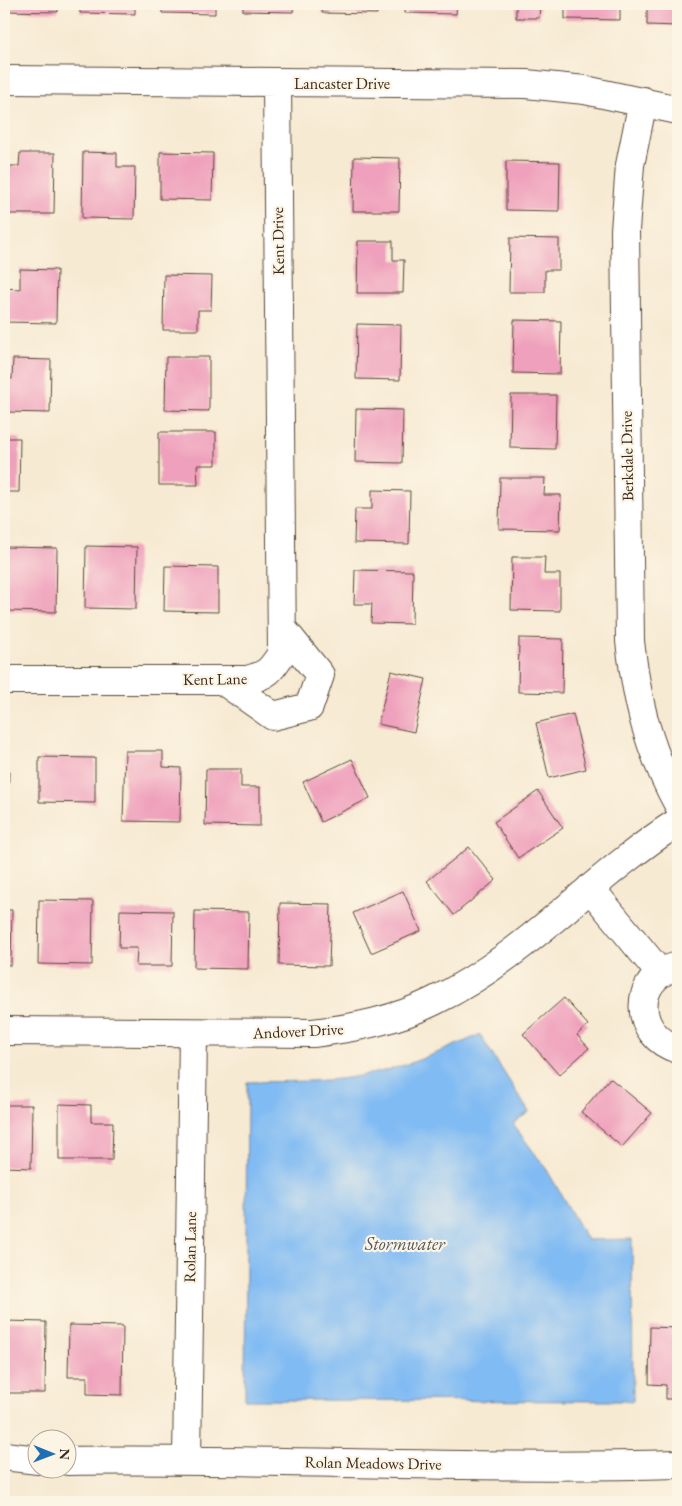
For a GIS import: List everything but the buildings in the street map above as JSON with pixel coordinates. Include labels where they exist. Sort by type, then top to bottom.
[{"type":"street","name":"Lancaster Drive","points":[[4,80],[526,84],[585,90],[678,110]]},
{"type":"street","name":"Kent Drive","points":[[277,82],[280,400]]},
{"type":"street","name":"Berkdale Drive","points":[[643,101],[630,165],[625,230],[630,641],[636,694],[647,735],[662,774],[678,804]]},
{"type":"street","name":"Kent Lane","points":[[4,680],[247,680],[263,676],[275,665],[282,653],[280,400]]},
{"type":"street","points":[[222,680],[273,716],[310,707],[320,675],[282,628]]},
{"type":"street","name":"Andover Drive","points":[[4,1031],[193,1034],[313,1033],[352,1028],[404,1014],[459,988],[497,964],[644,844],[678,822]]},
{"type":"street","points":[[590,888],[669,969],[646,992],[643,1004],[644,1016],[656,1038],[666,1045],[678,1049]]},
{"type":"street","name":"Rolan Lane","points":[[187,1460],[193,1034]]},
{"type":"street","points":[[4,1456],[28,1459]]},
{"type":"street","name":"Rolan Meadows Drive","points":[[78,1462],[187,1460],[594,1467],[678,1464]]},
{"type":"water","name":"Stormwater","points":[[480,1035],[529,1112],[513,1124],[547,1170],[587,1240],[632,1239],[633,1401],[245,1400],[247,1082],[351,1078],[410,1063]]}]
